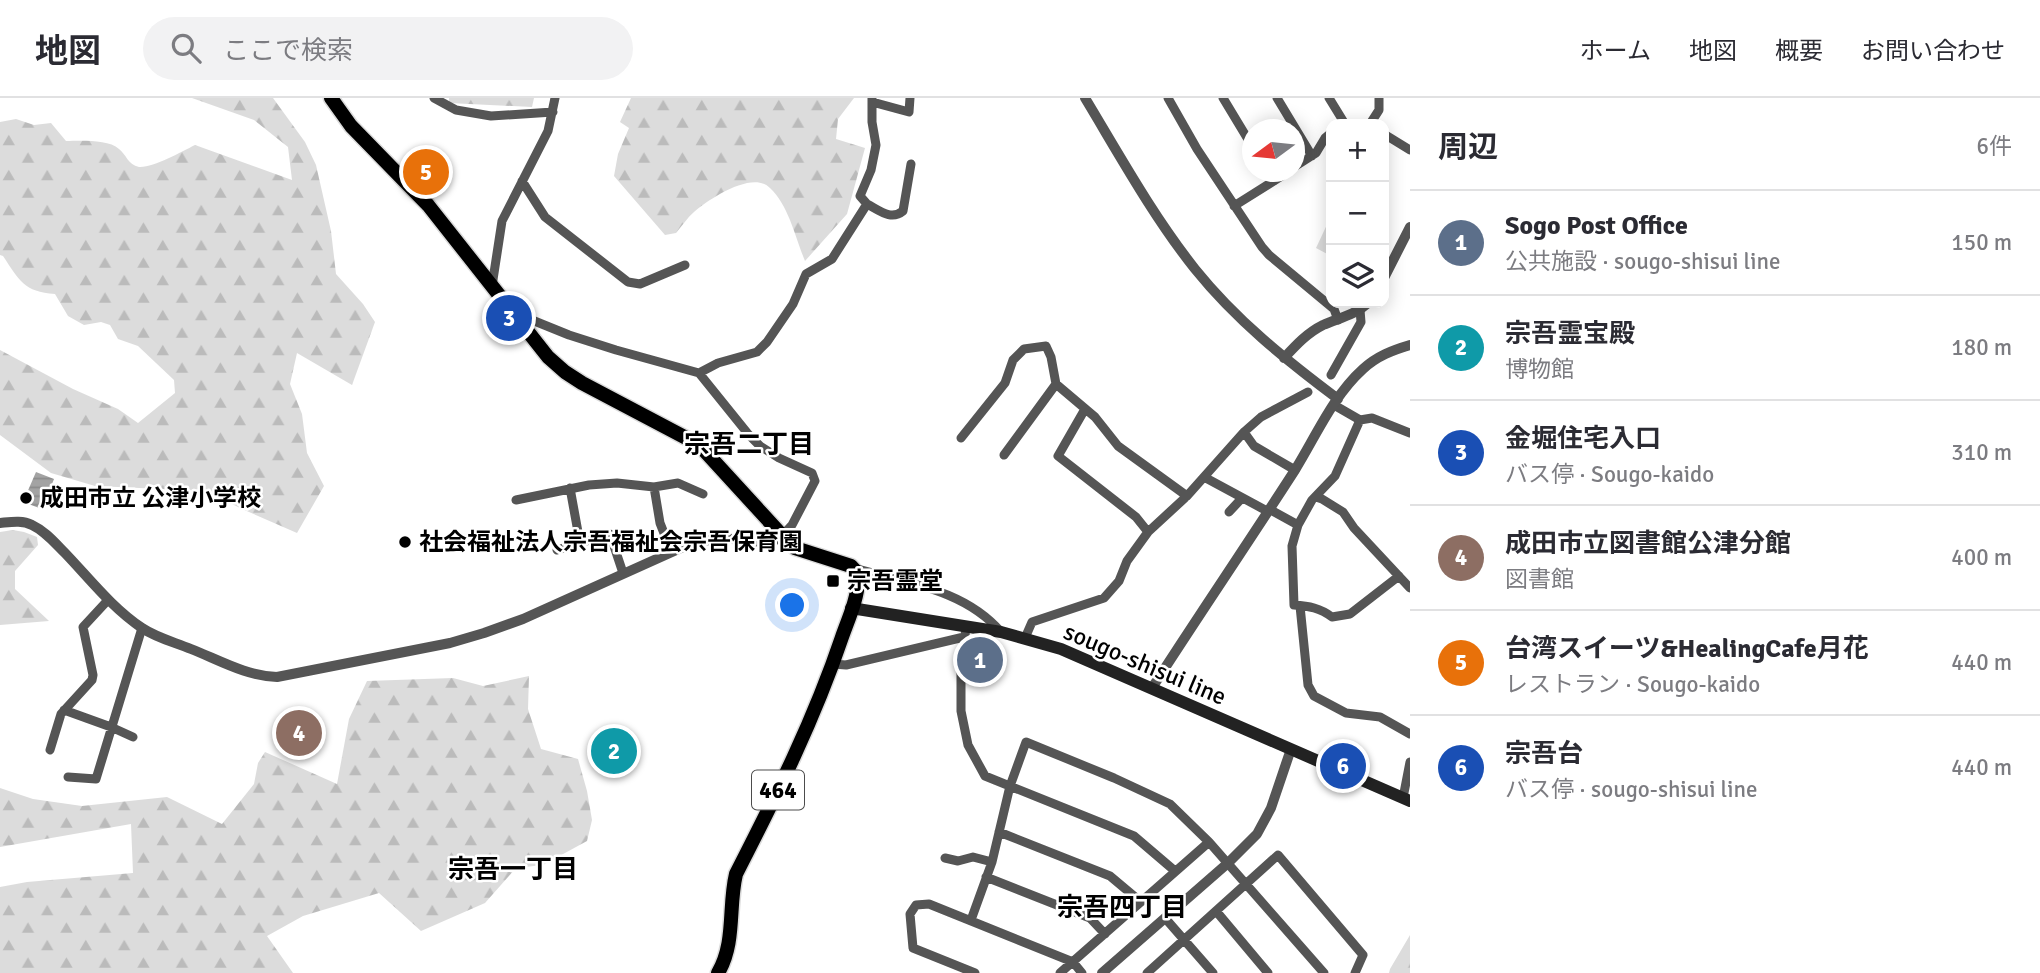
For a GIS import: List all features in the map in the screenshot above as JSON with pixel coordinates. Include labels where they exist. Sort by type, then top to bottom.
[{"type":"highway","points":[[331,98],[351,127],[428,205],[548,356],[565,372],[702,448],[781,537],[795,548],[851,566]]},
{"type":"highway","name":"464","points":[[718,973],[730,938],[732,892],[736,874],[803,739],[833,664],[858,577],[851,566]]},
{"type":"main road","name":"sougo-shisui line","points":[[851,608],[965,632],[1001,632],[1061,649],[1406,799]]},
{"type":"street","points":[[435,98],[456,110],[491,116],[553,112]]},
{"type":"street","points":[[492,286],[502,221],[548,131],[555,98]]},
{"type":"street","points":[[910,98],[909,112],[872,100],[876,145],[872,170],[860,197],[867,204],[890,216],[898,216],[903,211],[911,164]]},
{"type":"street","points":[[1085,98],[1149,205],[1177,245],[1223,301],[1284,358],[1360,420]]},
{"type":"street","points":[[1168,98],[1197,149],[1269,255],[1334,309],[1338,320]]},
{"type":"street","points":[[1223,98],[1242,129]]},
{"type":"street","points":[[1277,98],[1312,156]]},
{"type":"street","points":[[1329,98],[1345,119]]},
{"type":"street","points":[[1373,119],[1379,110],[1378,98]]},
{"type":"street","points":[[1305,160],[1316,153],[1326,137]]},
{"type":"street","points":[[1389,137],[1410,150]]},
{"type":"street","points":[[522,181],[545,217],[628,282],[640,284],[685,265]]},
{"type":"street","points":[[1234,206],[1272,182]]},
{"type":"street","points":[[699,373],[718,363],[757,352],[767,342],[793,304],[806,274],[832,259],[867,204]]},
{"type":"street","points":[[1389,268],[1410,227]]},
{"type":"street","points":[[1284,358],[1316,329],[1360,308]]},
{"type":"street","points":[[1331,375],[1361,322],[1364,308]]},
{"type":"street","points":[[0,523],[31,524],[44,532],[108,600],[142,628],[248,673],[265,676],[292,675],[450,643],[523,619],[692,543],[722,538],[763,542],[775,540],[792,526],[816,481],[812,473],[760,446],[699,373],[569,335],[527,318],[520,321]]},
{"type":"street","points":[[1152,688],[1295,470],[1336,402],[1362,369],[1372,361],[1396,348],[1410,345]]},
{"type":"street","points":[[961,438],[1005,383],[1013,360],[1024,349],[1046,346],[1056,384],[1095,417],[1118,446],[1187,496]]},
{"type":"street","points":[[1003,455],[1056,384]]},
{"type":"street","points":[[1025,638],[1032,622],[1104,598],[1119,582],[1127,561],[1148,532],[1187,496],[1244,432],[1261,417],[1308,392]]},
{"type":"street","points":[[1085,409],[1058,456],[1136,517],[1148,532]]},
{"type":"street","points":[[1399,576],[1347,615],[1332,617],[1322,610],[1294,605],[1292,547],[1298,525],[1312,500],[1335,476],[1357,424],[1360,420],[1372,418],[1410,433]]},
{"type":"street","points":[[1244,432],[1254,446],[1295,470]]},
{"type":"street","points":[[1204,477],[1298,525]]},
{"type":"street","points":[[516,500],[570,488],[617,483],[654,487],[678,483],[704,494]]},
{"type":"street","points":[[654,487],[660,523],[671,551]]},
{"type":"street","points":[[570,488],[580,543]]},
{"type":"street","points":[[1316,497],[1343,512],[1354,528],[1410,588]]},
{"type":"street","points":[[1229,512],[1242,498]]},
{"type":"street","points":[[557,550],[610,534],[624,573]]},
{"type":"street","points":[[851,566],[945,593],[976,608],[1001,632]]},
{"type":"street","points":[[50,750],[61,714],[92,680],[83,627],[108,600]]},
{"type":"street","points":[[1300,606],[1308,685],[1314,696],[1346,713],[1380,717],[1410,734]]},
{"type":"street","points":[[68,777],[96,779],[142,628]]},
{"type":"street","points":[[833,664],[846,665],[965,632],[961,669],[961,711],[968,745],[985,776],[1134,836],[1175,871]]},
{"type":"street","points":[[64,710],[133,737]]},
{"type":"street","points":[[971,920],[992,862],[1010,786],[1026,742],[1170,804],[1209,842],[1324,973]]},
{"type":"street","points":[[1102,973],[1228,863],[1257,834],[1270,808],[1291,749]]},
{"type":"street","points":[[1406,799],[1410,762]]},
{"type":"street","points":[[999,832],[1110,876],[1141,902]]},
{"type":"street","points":[[1060,973],[1209,842]]},
{"type":"street","points":[[1152,971],[1278,855],[1363,955],[1355,973]]},
{"type":"street","points":[[945,858],[958,861],[973,857],[992,862]]},
{"type":"street","points":[[986,877],[1090,918],[1105,934]]},
{"type":"street","points":[[975,973],[913,948],[910,914],[916,905],[929,904],[971,920],[1073,962],[1082,973]]},
{"type":"street","points":[[1216,911],[1268,973]]},
{"type":"street","points":[[1165,918],[1213,973]]},
{"type":"green space","points":[[192,98],[273,98],[305,142],[316,165],[331,231],[336,274],[375,322],[352,385],[297,353],[290,384],[302,414],[307,453],[324,486],[297,533],[206,491],[95,486],[51,473],[0,435],[0,350],[73,389],[118,409],[138,423],[175,393],[174,380],[138,346],[118,339],[110,325],[101,322],[84,325],[68,316],[55,294],[36,291],[23,283],[0,255],[0,122],[16,119],[34,125],[51,123],[66,141],[94,141],[114,146],[132,164],[139,167],[159,162],[195,145],[292,180],[288,147],[254,120]]},
{"type":"green space","points":[[449,98],[534,98],[532,107],[449,103]]},
{"type":"green space","points":[[631,98],[854,98],[838,119],[836,139],[865,148],[847,214],[805,261],[791,222],[777,195],[762,183],[753,182],[731,188],[710,200],[694,212],[676,233],[665,235],[614,176],[618,154],[629,128],[620,122]]},
{"type":"green space","points":[[1326,227],[1326,253],[1316,248]]},
{"type":"green space","points":[[13,530],[37,537],[38,545],[15,571],[15,589],[49,621],[0,625],[0,532]]},
{"type":"green space","points":[[529,676],[528,709],[541,749],[578,759],[592,820],[587,841],[543,865],[516,868],[485,903],[421,931],[379,893],[303,916],[267,936],[293,973],[0,973],[0,887],[27,882],[133,873],[131,824],[0,847],[0,788],[33,799],[82,806],[167,797],[222,824],[254,784],[258,763],[265,752],[337,784],[349,719],[367,681],[453,678],[483,686]]},
{"type":"green space","points":[[1410,935],[1410,973],[1389,973],[1390,969]]},
{"type":"shaded area","points":[[36,472],[54,479],[42,509],[23,502]]},
{"type":"place","name":"台湾スイーツ&HealingCafe月花","points":[[426,172]]},
{"type":"place","name":"金堀住宅入口","points":[[509,318]]},
{"type":"place","name":"成田市立 公津小学校","points":[[26,498]]},
{"type":"place","name":"社会福祉法人宗吾福祉会宗吾保育園","points":[[405,542]]},
{"type":"place","name":"宗吾霊堂","points":[[833,581]]},
{"type":"place","name":"Sogo Post Office","points":[[980,660]]},
{"type":"place","name":"成田市立図書館公津分館","points":[[299,733]]},
{"type":"place","name":"宗吾霊宝殿","points":[[614,751]]},
{"type":"place","name":"宗吾台","points":[[1343,766]]},
{"type":"district","name":"宗吾二丁目","points":[[749,444]]},
{"type":"district","name":"宗吾一丁目","points":[[513,869]]},
{"type":"district","name":"宗吾四丁目","points":[[1122,907]]}]
